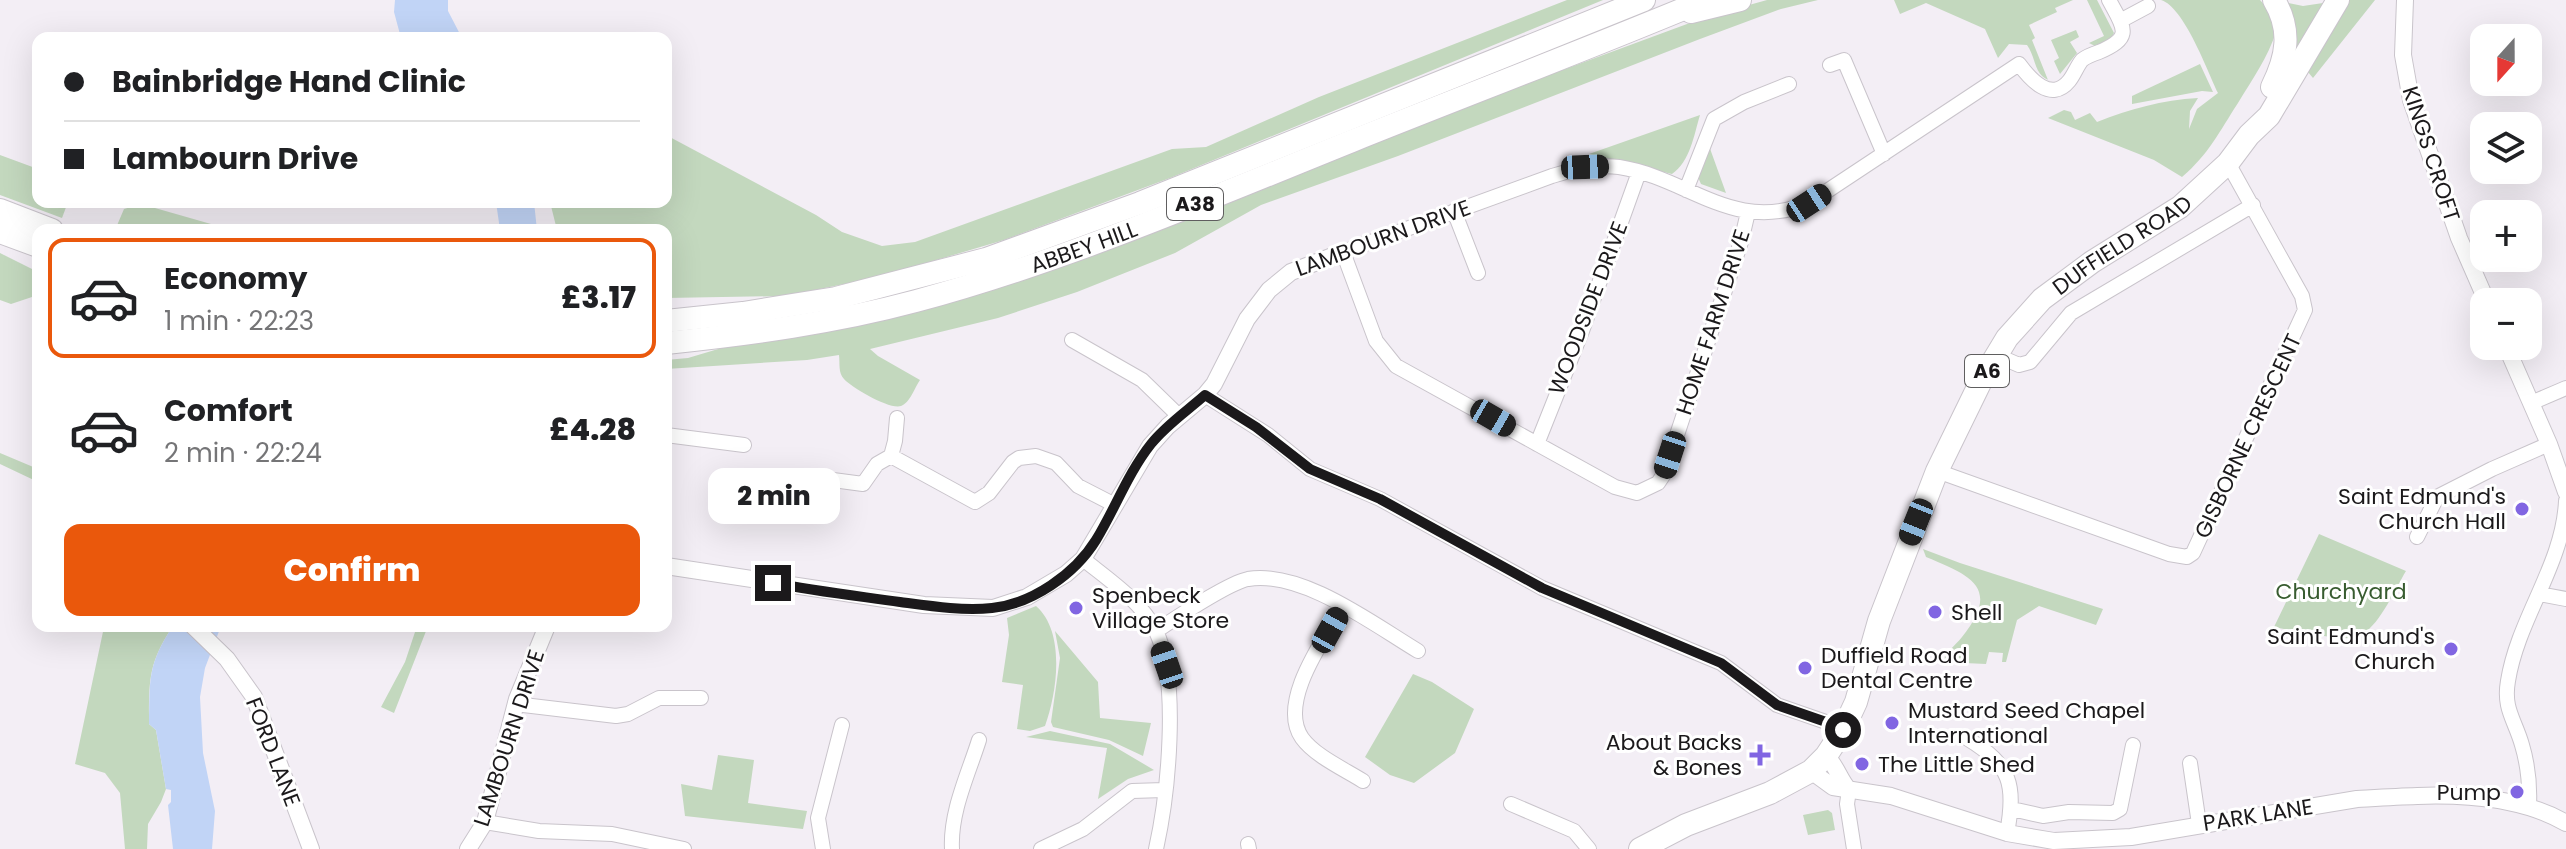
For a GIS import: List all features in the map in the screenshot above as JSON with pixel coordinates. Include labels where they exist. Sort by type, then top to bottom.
[{"type":"highway","name":"ABBEY HILL","points":[[672,320],[836,298],[986,259],[1127,208],[1644,0]]},
{"type":"highway","name":"ABBEY HILL","points":[[672,342],[743,335],[834,320],[995,278],[1149,222],[1705,0]]},
{"type":"highway","points":[[1654,21],[1740,0]]},
{"type":"highway","name":"DUFFIELD ROAD","points":[[2249,135],[2283,60],[2286,28],[2274,0]]},
{"type":"highway","name":"DUFFIELD ROAD","points":[[1640,849],[1686,825],[1770,793],[1818,763],[1843,730],[1856,702],[1893,580],[1937,471],[1996,355],[2042,299],[2092,262],[2180,207],[2228,163],[2249,135],[2269,116],[2338,0]]},
{"type":"highway","points":[[0,210],[36,224]]},
{"type":"highway","points":[[0,232],[32,244]]},
{"type":"street","points":[[2109,0],[2120,21],[2148,6]]},
{"type":"street","name":"KINGS CROFT","points":[[2405,0],[2403,55],[2411,100],[2459,238],[2481,288]]},
{"type":"street","name":"LAMBOURN DRIVE","points":[[672,567],[875,599],[972,609],[993,608],[1027,597],[1066,574],[1083,559],[1150,446],[1205,395],[1223,369],[1247,319],[1269,290],[1291,272],[1577,169],[1619,167],[1639,172],[1748,212],[1770,214],[1791,210],[1809,203],[2019,64],[2036,84],[2047,89],[2058,89],[2087,56],[2119,42],[2123,31],[2120,21]]},
{"type":"street","points":[[1830,65],[1844,60],[1884,154]]},
{"type":"street","points":[[1686,190],[1714,119],[1744,102],[1768,101],[1789,84]]},
{"type":"street","name":"GISBORNE CRESCENT","points":[[1937,471],[2169,554],[2187,557],[2193,553],[2305,310],[2302,296],[2228,163]]},
{"type":"street","name":"WOODSIDE DRIVE","points":[[1537,444],[1582,331],[1639,172]]},
{"type":"street","name":"DUFFIELD ROAD","points":[[1996,355],[2019,365],[2030,362],[2071,313],[2253,205]]},
{"type":"street","points":[[1454,211],[1478,273]]},
{"type":"street","name":"HOME FARM DRIVE","points":[[1343,252],[1376,341],[1387,358],[1406,373],[1449,393],[1537,444],[1626,491],[1637,493],[1658,483],[1664,474],[1741,242],[1748,212]]},
{"type":"street","points":[[1072,340],[1142,380],[1179,416]]},
{"type":"street","points":[[2512,360],[2566,492]]},
{"type":"street","points":[[2531,403],[2566,388]]},
{"type":"street","points":[[1205,395],[1256,427],[1310,469],[1380,499],[1542,588],[1721,663],[1777,705],[1843,730]]},
{"type":"street","points":[[891,456],[897,418]]},
{"type":"street","points":[[672,436],[744,445]]},
{"type":"street","points":[[2417,537],[2437,497],[2549,444]]},
{"type":"street","points":[[891,456],[975,502],[989,493],[1005,469],[1019,458],[1046,458],[1056,463],[1078,486],[1115,505]]},
{"type":"street","points":[[803,476],[863,484],[877,464],[891,456]]},
{"type":"street","points":[[2529,806],[2522,742],[2505,703],[2511,664],[2558,546],[2566,501]]},
{"type":"street","points":[[1083,559],[1135,602],[1156,631],[1167,665],[1170,717],[1156,849]]},
{"type":"street","points":[[1156,631],[1246,579],[1279,580],[1343,606],[1418,651]]},
{"type":"street","points":[[2539,594],[2566,599]]},
{"type":"street","points":[[1343,606],[1300,685],[1294,708],[1295,718],[1303,740],[1363,781]]},
{"type":"street","name":"FORD LANE","points":[[199,632],[227,659],[260,710],[311,849]]},
{"type":"street","name":"LAMBOURN DRIVE","points":[[468,849],[485,822],[515,704],[545,632]]},
{"type":"street","points":[[515,704],[606,716],[628,714],[659,698],[701,698]]},
{"type":"street","points":[[823,849],[819,812],[842,725]]},
{"type":"street","points":[[1968,739],[1994,757],[2012,788],[2007,833]]},
{"type":"street","points":[[952,849],[951,834],[956,811],[979,740]]},
{"type":"street","points":[[2012,809],[2043,816],[2069,812],[2113,813],[2120,809],[2133,745]]},
{"type":"street","points":[[1818,763],[1835,764],[1849,790],[1847,804],[1854,849]]},
{"type":"street","points":[[2190,763],[2199,824]]},
{"type":"street","points":[[1041,849],[1083,829],[1132,791],[1164,790]]},
{"type":"street","name":"PARK LANE","points":[[1849,790],[1891,796],[2007,833],[2054,841],[2131,837],[2357,799],[2394,797],[2486,798],[2529,806],[2566,823]]},
{"type":"street","points":[[1511,804],[1574,831],[1589,849]]},
{"type":"street","points":[[485,822],[539,831],[612,834],[684,849]]},
{"type":"green space","points":[[1567,0],[1603,0],[1170,178],[1004,240],[879,277],[785,296],[672,298],[672,224],[556,224],[552,208],[672,208],[672,138],[842,232],[882,246],[915,242],[1172,149],[1206,147],[1319,97]]},
{"type":"green space","points":[[1767,0],[1818,0],[1781,9],[1398,156],[1261,205],[1175,253],[1077,292],[998,318],[870,349],[920,380],[910,398],[901,406],[880,402],[848,383],[841,374],[839,355],[672,369],[672,359],[688,358],[745,341],[812,332],[1506,91],[1706,17]]},
{"type":"green space","points":[[1894,0],[2073,0],[2055,8],[2057,12],[2029,25],[2048,80],[2038,71],[2027,45],[2009,44],[1998,58],[1985,29],[1926,3],[1900,14]]},
{"type":"green space","points":[[2087,0],[2097,0],[2114,33],[2110,40],[2097,47],[2089,43],[2104,36]]},
{"type":"green space","points":[[2161,0],[2260,0],[2269,10],[2276,32],[2259,68],[2219,133],[2182,177],[2154,160],[2048,118],[2064,110],[2071,112],[2075,120],[2090,113],[2097,122],[2146,106],[2198,98],[2190,111],[2189,129],[2197,109],[2218,93],[2186,26],[2170,5]]},
{"type":"green space","points":[[2346,0],[2375,0],[2313,78],[2308,72],[2317,44]]},
{"type":"green space","points":[[2283,2],[2303,6],[2323,3],[2326,7],[2286,73]]},
{"type":"green space","points":[[2076,30],[2079,37],[2070,42],[2077,53],[2060,74],[2054,61],[2059,58],[2051,40]]},
{"type":"green space","points":[[2200,64],[2213,92],[2202,91],[2132,104],[2132,96]]},
{"type":"green space","points":[[1700,115],[1687,155],[1672,174],[1589,154]]},
{"type":"green space","points":[[1708,143],[1726,193],[1701,184],[1697,175]]},
{"type":"green space","points":[[0,155],[32,167],[32,207],[0,195]]},
{"type":"green space","points":[[35,208],[66,208],[62,218]]},
{"type":"green space","points":[[155,208],[211,224],[118,224],[124,209]]},
{"type":"green space","points":[[0,253],[32,269],[32,297],[11,304],[0,300]]},
{"type":"green space","points":[[0,453],[32,466],[32,479],[0,464]]},
{"type":"green space","name":"Churchyard","points":[[2319,534],[2406,571],[2382,614],[2362,635],[2333,637],[2274,627]]},
{"type":"green space","points":[[1923,549],[2103,609],[2096,625],[2039,606],[2017,620],[2006,662],[2002,662],[2003,653],[1989,652],[1986,664],[1943,662],[1974,620],[1980,595],[1968,578],[1926,557]]},
{"type":"green space","points":[[1036,606],[1052,631],[1056,663],[1053,697],[1045,726],[1030,731],[1017,729],[1023,685],[1002,682],[1009,635],[1007,618]]},
{"type":"green space","points":[[1055,631],[1098,682],[1100,718],[1151,723],[1143,756],[1109,740],[1053,727],[1051,722],[1060,658]]},
{"type":"green space","points":[[103,632],[169,632],[154,662],[150,684],[149,724],[156,730],[166,789],[148,824],[147,849],[125,849],[120,793],[105,773],[75,764]]},
{"type":"green space","points":[[415,632],[426,632],[394,713],[381,707],[405,662]]},
{"type":"green space","points":[[1413,674],[1432,682],[1474,709],[1455,753],[1414,783],[1390,775],[1365,757]]},
{"type":"green space","points":[[1050,731],[1110,744],[1154,770],[1128,779],[1098,799],[1107,748],[1026,737]]},
{"type":"green space","points":[[718,755],[754,760],[748,803],[807,811],[803,829],[685,816],[681,784],[712,790]]},
{"type":"green space","points":[[1828,810],[1832,813],[1835,830],[1808,835],[1803,815]]},
{"type":"water","points":[[395,0],[448,0],[448,11],[459,32],[399,32],[394,12]]},
{"type":"water","points":[[497,208],[535,208],[536,224],[499,224]]},
{"type":"water","points":[[170,632],[219,632],[205,668],[200,697],[203,753],[215,811],[212,849],[173,849],[168,805],[171,790],[166,789],[156,730],[149,724],[152,673]]},
{"type":"place","name":"Saint Edmund's Church Hall","points":[[2522,509]]},
{"type":"place","name":"Spenbeck Village Store","points":[[1076,608]]},
{"type":"place","name":"Shell","points":[[1935,612]]},
{"type":"place","name":"Saint Edmund's Church","points":[[2451,649]]},
{"type":"place","name":"Duffield Road Dental Centre","points":[[1805,668]]},
{"type":"place","name":"Mustard Seed Chapel International","points":[[1892,723]]},
{"type":"place","name":"About Backs & Bones","points":[[1760,755]]},
{"type":"place","name":"The Little Shed","points":[[1862,764]]},
{"type":"place","name":"Pump","points":[[2517,792]]},
{"type":"route","points":[[773,583],[972,609],[993,608],[1027,597],[1066,574],[1083,559],[1150,446],[1168,426],[1205,395],[1268,435],[1310,469],[1380,499],[1542,588],[1721,663],[1777,705],[1843,730]]}]
